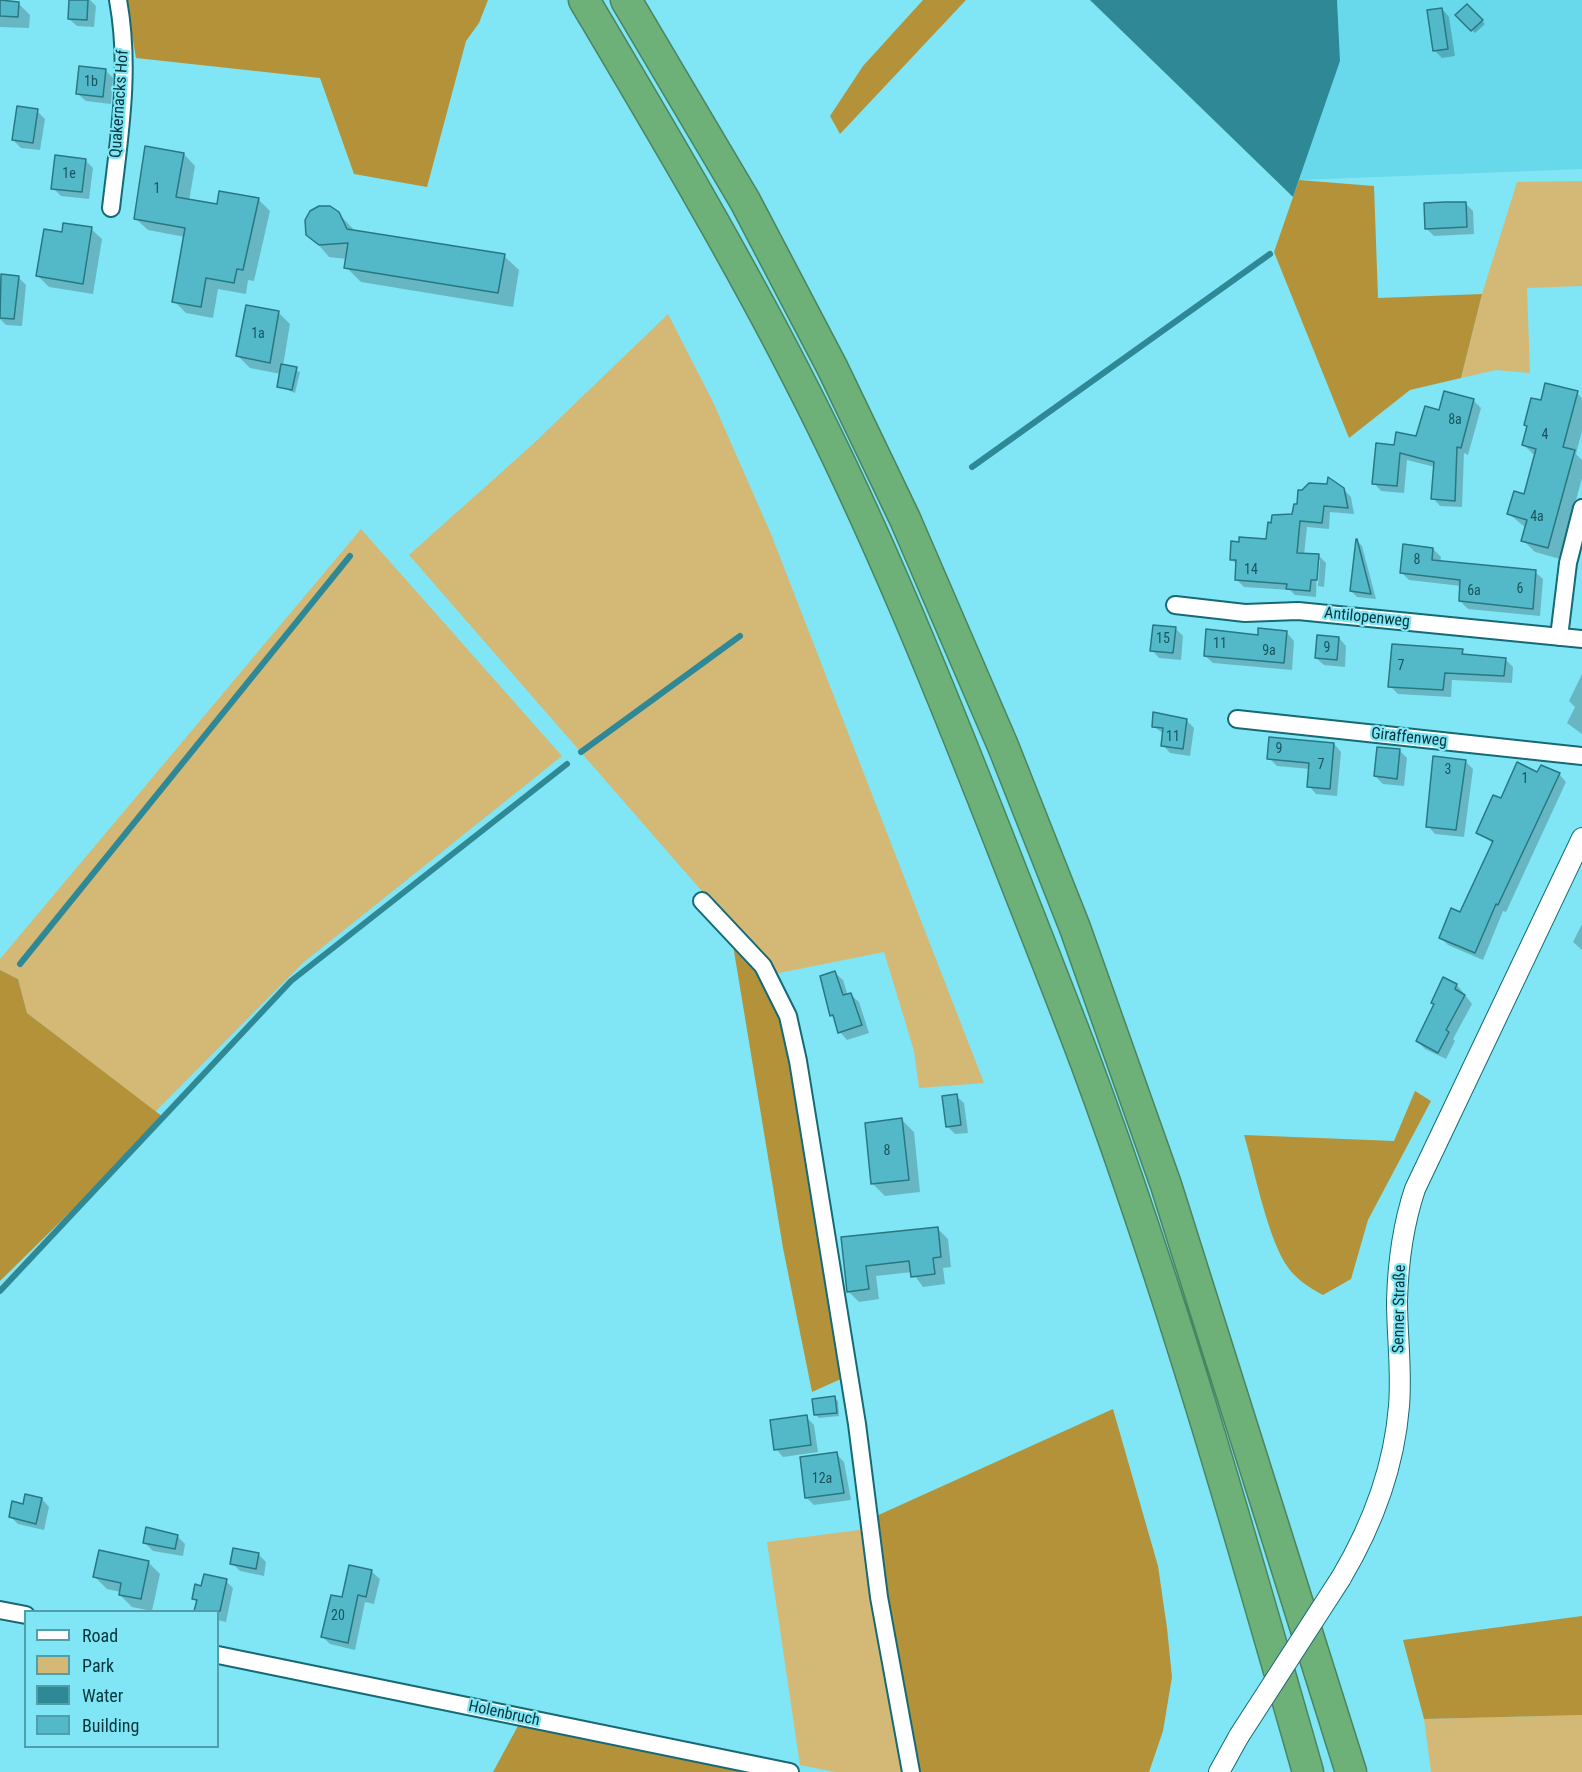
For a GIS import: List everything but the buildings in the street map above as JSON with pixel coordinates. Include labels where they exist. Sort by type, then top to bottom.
[{"type":"highway","points":[[584,0],[715,220],[800,381],[875,541],[969,762],[1086,1065],[1131,1193],[1233,1508],[1308,1772]]},
{"type":"highway","points":[[626,0],[745,201],[832,367],[905,519],[1003,746],[1075,928],[1166,1185],[1351,1772]]},
{"type":"street","name":"Quakernacks Hof","points":[[111,208],[125,80],[125,35],[118,0]]},
{"type":"street","points":[[1559,637],[1568,563],[1582,508]]},
{"type":"street","name":"Antilopenweg","points":[[1175,605],[1245,613],[1298,611],[1582,639]]},
{"type":"street","name":"Giraffenweg","points":[[1237,719],[1582,756]]},
{"type":"street","name":"Senner Straße","points":[[1219,1772],[1239,1736],[1341,1578],[1375,1514],[1395,1444],[1400,1388],[1399,1273],[1402,1239],[1412,1199],[1430,1155],[1582,838]]},
{"type":"street","points":[[702,901],[763,966],[788,1016],[798,1061],[855,1413],[879,1597],[911,1772]]},
{"type":"street","points":[[0,1610],[24,1615]]},
{"type":"street","name":"Holenbruch","points":[[219,1655],[790,1772]]},
{"type":"shaded area","points":[[126,0],[488,0],[479,23],[466,41],[427,187],[354,174],[320,78],[136,58]]},
{"type":"shaded area","points":[[923,0],[966,0],[840,134],[830,116],[863,66]]},
{"type":"shaded area","points":[[1337,0],[1582,0],[1582,169],[1299,180],[1340,61]]},
{"type":"shaded area","points":[[1299,180],[1374,186],[1378,298],[1482,294],[1461,378],[1410,390],[1349,438],[1274,252]]},
{"type":"shaded area","points":[[733,945],[759,971],[783,1019],[843,1378],[812,1392],[783,1248]]},
{"type":"shaded area","points":[[0,970],[18,979],[27,1013],[163,1117],[113,1170],[0,1281]]},
{"type":"shaded area","points":[[1415,1091],[1431,1101],[1368,1220],[1351,1279],[1323,1295],[1297,1278],[1278,1250],[1244,1135],[1394,1141]]},
{"type":"shaded area","points":[[1113,1409],[1158,1566],[1172,1677],[1163,1731],[1149,1772],[916,1772],[874,1517]]},
{"type":"shaded area","points":[[1582,1616],[1582,1715],[1424,1719],[1403,1640]]},
{"type":"shaded area","points":[[519,1724],[749,1772],[493,1772]]},
{"type":"green space","points":[[1582,181],[1582,286],[1527,288],[1530,373],[1496,370],[1461,378],[1482,294],[1517,182]]},
{"type":"green space","points":[[668,314],[713,402],[771,534],[984,1083],[919,1088],[914,1051],[884,952],[774,974],[409,555],[533,444]]},
{"type":"green space","points":[[361,529],[562,756],[304,962],[155,1112],[27,1013],[18,979],[0,970],[0,959]]},
{"type":"green space","points":[[866,1529],[906,1772],[835,1772],[800,1765],[767,1542]]},
{"type":"green space","points":[[1582,1715],[1582,1772],[1431,1772],[1424,1719]]},
{"type":"water","points":[[1090,0],[1337,0],[1340,61],[1293,197]]},
{"type":"waterway","points":[[972,467],[1270,254]]},
{"type":"waterway","points":[[20,964],[350,556]]},
{"type":"waterway","points":[[581,752],[740,636]]},
{"type":"waterway","points":[[0,1291],[291,981],[567,764]]}]
